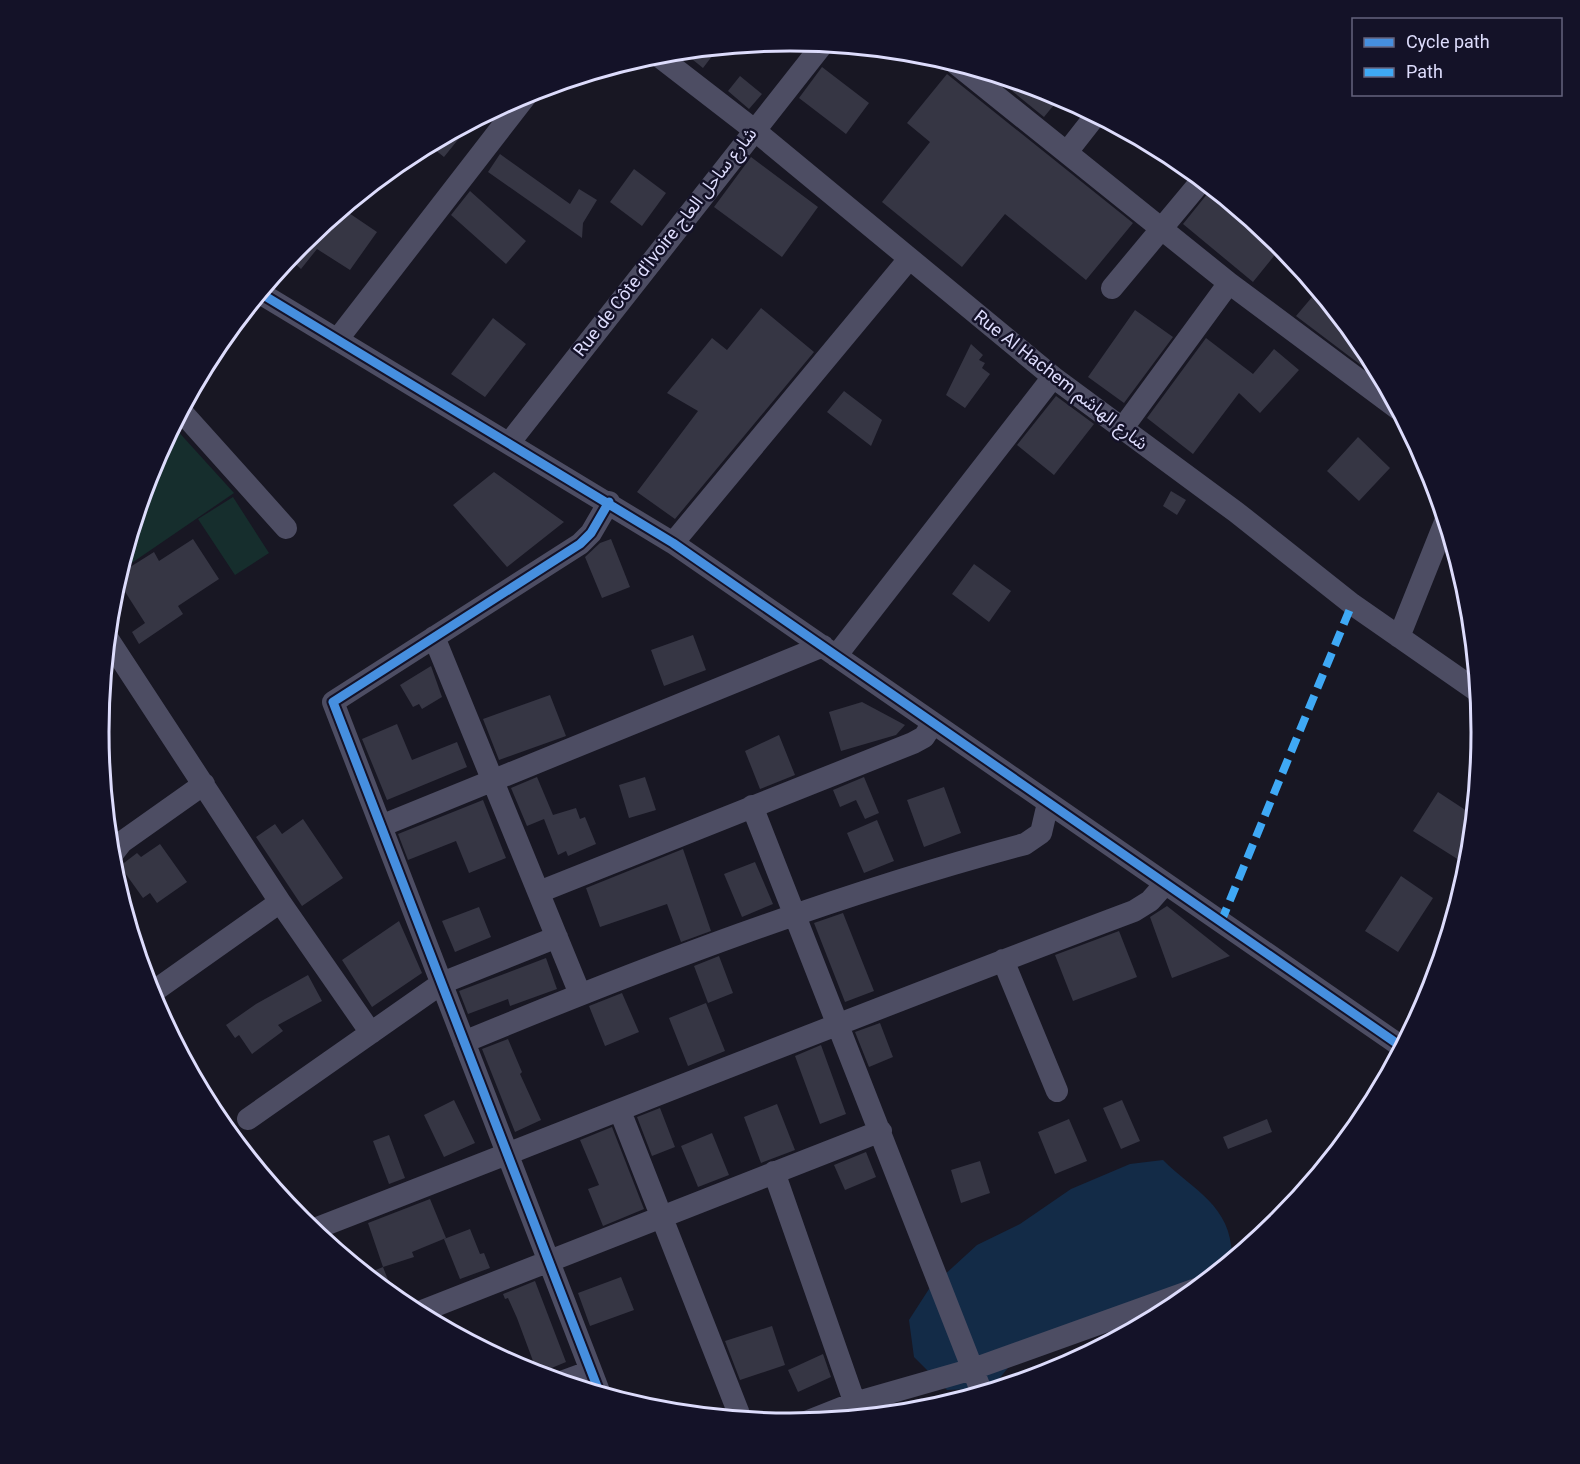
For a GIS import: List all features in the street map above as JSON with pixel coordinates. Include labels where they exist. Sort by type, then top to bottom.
[{"type":"street","name":"Rue de Côte d'Ivoire شارع ساحل العاج","points":[[510,442],[753,129],[817,52]]},
{"type":"street","name":"Rue Al Hachem شارع الهاشم","points":[[667,62],[753,129],[1053,377],[1236,512],[1352,604],[1470,685]]},
{"type":"street","points":[[971,75],[1229,283],[1383,398]]},
{"type":"street","points":[[338,340],[516,109]]},
{"type":"street","points":[[1067,152],[1091,121]]},
{"type":"street","points":[[1112,288],[1197,186]]},
{"type":"street","points":[[673,543],[909,259]]},
{"type":"street","points":[[1122,429],[1229,283]]},
{"type":"street","points":[[267,297],[510,442],[673,543],[1396,1043]]},
{"type":"street","points":[[381,826],[829,651],[1053,377]]},
{"type":"street","points":[[186,417],[286,528]]},
{"type":"street","points":[[596,1385],[333,702],[580,544],[591,533],[609,502]]},
{"type":"street","points":[[1400,637],[1441,532]]},
{"type":"street","points":[[434,637],[580,994]]},
{"type":"street","points":[[114,649],[280,902],[371,1033]]},
{"type":"street","points":[[539,892],[913,742],[924,737],[933,723]]},
{"type":"street","points":[[119,846],[204,784]]},
{"type":"street","points":[[464,1042],[580,994],[795,914],[1025,844],[1041,833],[1048,802]]},
{"type":"street","points":[[752,806],[979,1386]]},
{"type":"street","points":[[322,1226],[620,1111],[838,1023],[1134,911],[1150,901],[1165,884]]},
{"type":"street","points":[[159,988],[280,902]]},
{"type":"street","points":[[248,1119],[442,983],[557,937]]},
{"type":"street","points":[[1003,960],[1057,1090]]},
{"type":"street","points":[[620,1111],[738,1411]]},
{"type":"street","points":[[428,1309],[550,1263],[661,1216],[881,1131]]},
{"type":"street","points":[[774,1172],[857,1410]]},
{"type":"street","points":[[859,1409],[1164,1300]]},
{"type":"street","points":[[573,1378],[591,1371]]},
{"type":"green space","points":[[179,432],[234,493],[130,564],[145,513]]},
{"type":"green space","points":[[233,497],[269,553],[235,575],[198,519]]},
{"type":"water","points":[[1163,1160],[1209,1200],[1218,1211],[1225,1224],[1231,1250],[1176,1292],[1023,1349],[999,1379],[969,1389],[947,1390],[914,1357],[909,1320],[929,1289],[977,1245],[1020,1224],[1071,1189],[1130,1164]]},
{"type":"building","points":[[712,56],[703,68],[691,59]]},
{"type":"building","points":[[822,67],[869,103],[846,134],[799,98]]},
{"type":"building","points":[[947,74],[1133,223],[1086,280],[1005,214],[962,267],[882,202],[930,142],[907,123]]},
{"type":"building","points":[[740,76],[762,94],[749,109],[728,91]]},
{"type":"building","points":[[1006,86],[1054,104],[1044,117]]},
{"type":"building","points":[[461,136],[444,157],[436,151]]},
{"type":"building","points":[[500,154],[570,204],[579,189],[597,200],[583,223],[582,238],[488,172]]},
{"type":"building","points":[[751,157],[818,207],[782,257],[714,207]]},
{"type":"building","points":[[634,169],[666,193],[642,226],[610,202]]},
{"type":"building","points":[[470,191],[526,241],[506,264],[451,215]]},
{"type":"building","points":[[1207,194],[1276,254],[1253,282],[1183,224]]},
{"type":"building","points":[[349,213],[377,232],[350,270],[317,249],[301,269],[295,264]]},
{"type":"building","points":[[1313,296],[1365,368],[1296,316]]},
{"type":"building","points":[[761,308],[814,352],[675,519],[637,492],[698,411],[667,393],[712,338],[727,350]]},
{"type":"building","points":[[1135,310],[1173,337],[1124,403],[1088,377]]},
{"type":"building","points":[[493,318],[526,344],[485,397],[451,374]]},
{"type":"building","points":[[1206,338],[1253,374],[1274,349],[1299,370],[1260,413],[1239,393],[1193,454],[1147,418]]},
{"type":"building","points":[[971,344],[983,355],[979,360],[985,363],[982,368],[990,374],[965,408],[946,395]]},
{"type":"building","points":[[844,391],[882,420],[871,446],[827,412]]},
{"type":"building","points":[[1056,396],[1094,424],[1054,475],[1017,445]]},
{"type":"building","points":[[1358,437],[1390,468],[1359,501],[1327,471]]},
{"type":"building","points":[[494,472],[564,522],[507,567],[453,505]]},
{"type":"building","points":[[1171,491],[1186,500],[1177,515],[1163,506]]},
{"type":"building","points":[[193,539],[219,579],[178,606],[183,614],[139,644],[132,632],[145,623],[124,590],[129,568],[154,552],[159,561]]},
{"type":"building","points":[[611,539],[630,587],[602,598],[585,557],[600,543]]},
{"type":"building","points":[[974,564],[1011,591],[989,622],[952,594]]},
{"type":"building","points":[[693,635],[706,670],[664,686],[651,650]]},
{"type":"building","points":[[431,666],[442,697],[422,709],[419,704],[413,707],[400,685]]},
{"type":"building","points":[[550,695],[566,736],[499,760],[483,719]]},
{"type":"building","points":[[862,702],[905,725],[896,735],[841,751],[829,712]]},
{"type":"building","points":[[397,724],[412,760],[457,742],[467,767],[387,800],[362,739]]},
{"type":"building","points":[[779,735],[795,775],[760,789],[745,751]]},
{"type":"building","points":[[537,777],[553,815],[576,808],[580,819],[585,817],[596,844],[568,856],[566,851],[558,855],[544,819],[527,826],[511,788]]},
{"type":"building","points":[[645,777],[656,810],[629,818],[619,785]]},
{"type":"building","points":[[864,777],[879,813],[865,819],[856,800],[840,807],[833,790]]},
{"type":"building","points":[[944,787],[961,833],[924,847],[907,800]]},
{"type":"building","points":[[1438,792],[1466,811],[1459,860],[1413,831]]},
{"type":"building","points":[[483,800],[506,858],[469,873],[456,841],[408,860],[398,834]]},
{"type":"building","points":[[303,819],[343,878],[302,906],[256,837],[275,824],[282,834]]},
{"type":"building","points":[[877,820],[894,861],[864,873],[847,833]]},
{"type":"building","points":[[160,844],[187,882],[157,903],[150,893],[143,898],[123,871],[122,865],[137,853],[141,857]]},
{"type":"building","points":[[683,849],[711,931],[681,942],[667,904],[600,927],[586,888]]},
{"type":"building","points":[[755,862],[773,904],[742,917],[724,874]]},
{"type":"building","points":[[1401,876],[1433,898],[1398,952],[1365,931]]},
{"type":"building","points":[[1167,906],[1230,956],[1172,978],[1150,917]]},
{"type":"building","points":[[479,907],[491,937],[455,952],[442,921]]},
{"type":"building","points":[[843,913],[874,991],[845,1002],[814,923]]},
{"type":"building","points":[[399,921],[422,973],[372,1007],[342,960]]},
{"type":"building","points":[[1119,931],[1137,977],[1073,1001],[1055,955]]},
{"type":"building","points":[[719,956],[733,993],[708,1003],[694,966]]},
{"type":"building","points":[[546,958],[557,989],[510,1006],[508,999],[468,1014],[459,991]]},
{"type":"building","points":[[308,975],[322,1001],[278,1025],[283,1031],[252,1054],[239,1035],[235,1038],[226,1025],[256,1004]]},
{"type":"building","points":[[622,993],[639,1032],[605,1046],[589,1006]]},
{"type":"building","points":[[706,1003],[725,1051],[688,1066],[669,1018]]},
{"type":"building","points":[[880,1023],[893,1057],[869,1067],[855,1032]]},
{"type":"building","points":[[508,1039],[522,1072],[520,1074],[541,1120],[515,1132],[482,1049]]},
{"type":"building","points":[[821,1045],[846,1114],[820,1124],[795,1056]]},
{"type":"building","points":[[454,1100],[475,1143],[444,1157],[424,1115]]},
{"type":"building","points":[[1122,1100],[1140,1141],[1121,1149],[1103,1108]]},
{"type":"building","points":[[777,1104],[795,1150],[761,1163],[744,1117]]},
{"type":"building","points":[[660,1108],[675,1147],[652,1156],[637,1117]]},
{"type":"building","points":[[1069,1119],[1087,1161],[1055,1174],[1038,1132]]},
{"type":"building","points":[[1267,1119],[1272,1132],[1228,1149],[1223,1137]]},
{"type":"building","points":[[612,1127],[644,1209],[603,1226],[588,1189],[599,1185],[580,1140]]},
{"type":"building","points":[[712,1133],[729,1175],[698,1187],[681,1146]]},
{"type":"building","points":[[389,1135],[405,1178],[389,1184],[373,1141]]},
{"type":"building","points":[[866,1152],[876,1177],[845,1190],[834,1165]]},
{"type":"building","points":[[980,1161],[990,1193],[961,1203],[951,1170]]},
{"type":"building","points":[[430,1199],[446,1238],[412,1252],[414,1257],[383,1267],[368,1223]]},
{"type":"building","points":[[470,1229],[480,1254],[484,1253],[490,1268],[460,1279],[444,1239]]},
{"type":"building","points":[[383,1267],[389,1282],[375,1272]]},
{"type":"building","points":[[621,1277],[634,1310],[590,1326],[578,1293]]},
{"type":"building","points":[[535,1281],[566,1362],[550,1369],[531,1362],[533,1361],[517,1318],[508,1298],[505,1299],[503,1294]]},
{"type":"building","points":[[772,1326],[785,1365],[740,1380],[725,1341]]},
{"type":"building","points":[[823,1354],[831,1377],[798,1392],[788,1370]]},
{"type":"marked path","points":[[1221,922],[1352,604]]},
{"type":"cycle path","points":[[267,297],[673,543],[1396,1043]]},
{"type":"cycle path","points":[[596,1385],[333,702],[580,544],[591,533],[609,502]]}]
